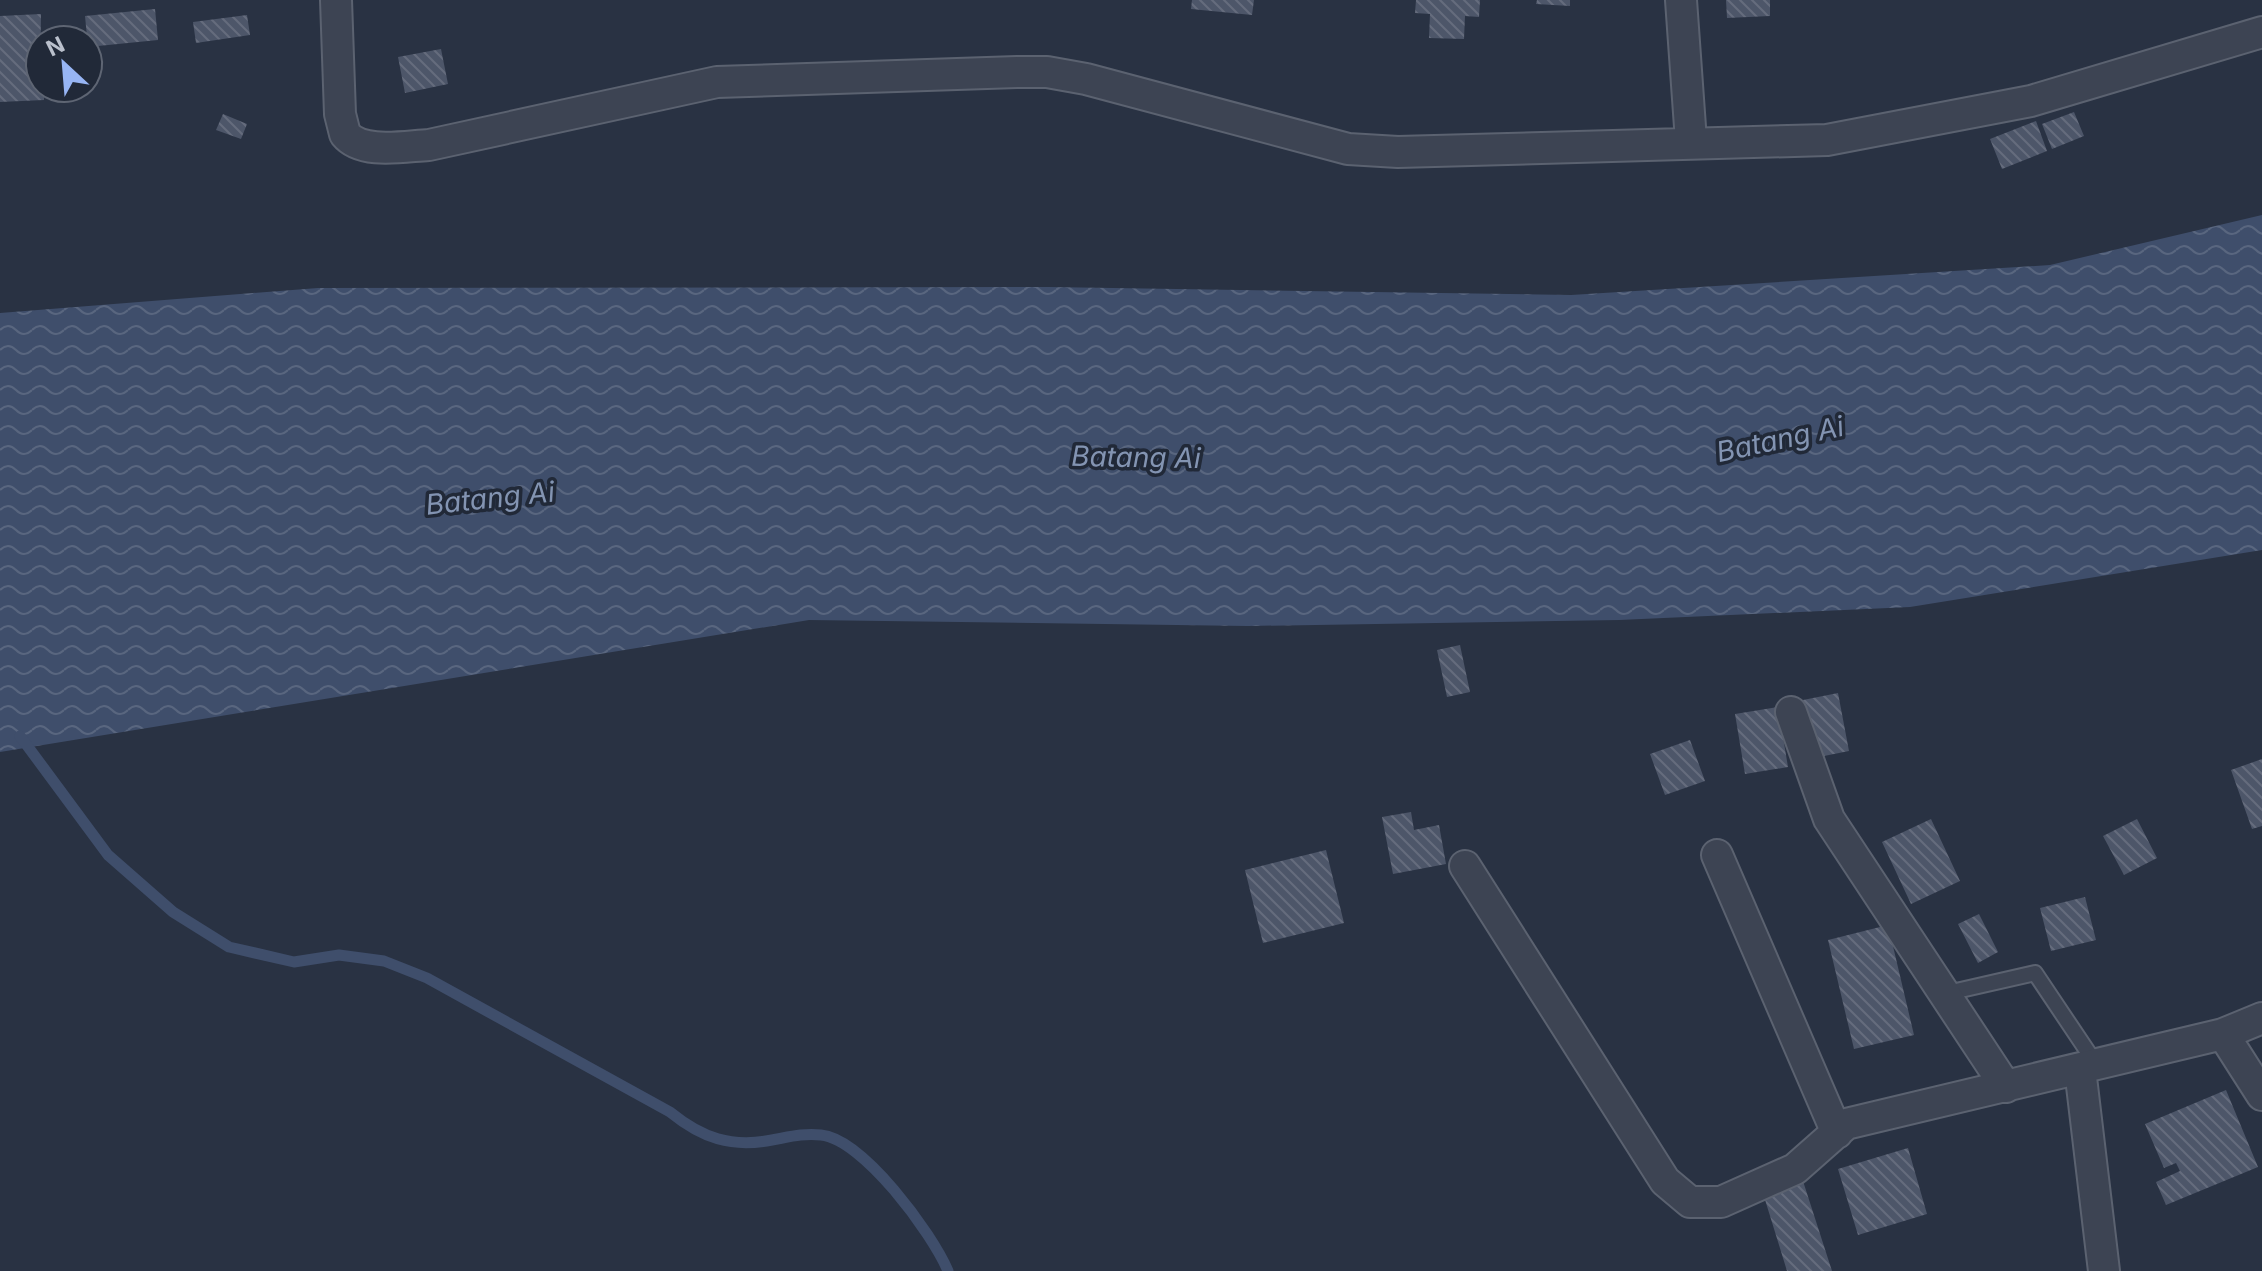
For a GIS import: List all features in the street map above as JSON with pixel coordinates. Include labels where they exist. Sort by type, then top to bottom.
[{"type":"street","points":[[336,0],[342,126],[350,140],[367,146],[429,145],[717,82],[1017,72],[1047,72],[1086,79],[1348,149],[1398,152],[1691,141],[1827,140],[2031,101],[2262,32]]},
{"type":"street","points":[[1681,0],[1691,141]]},
{"type":"street","points":[[1791,712],[1829,819],[2006,1087]]},
{"type":"street","points":[[1717,855],[1837,1133]]},
{"type":"street","points":[[1465,866],[1676,1194],[1690,1202],[1721,1202],[1795,1169],[1846,1124],[2223,1034],[2262,1018]]},
{"type":"street","points":[[2223,1034],[2262,1095]]},
{"type":"street","points":[[2088,1067],[2104,1271]]},
{"type":"lane","points":[[1943,994],[2035,973],[2088,1067]]},
{"type":"water","name":"Batang Ai","points":[[2262,215],[2262,550],[1910,607],[1619,620],[1248,626],[809,620],[0,752],[0,313],[318,288],[1049,287],[1571,295],[2050,265]]},
{"type":"building","points":[[1192,0],[1254,0],[1252,15],[1191,9]]},
{"type":"building","points":[[1416,0],[1480,0],[1479,17],[1465,16],[1464,39],[1429,38],[1430,14],[1415,13]]},
{"type":"building","points":[[1537,0],[1570,0],[1570,6],[1536,4]]},
{"type":"building","points":[[1726,0],[1770,0],[1770,16],[1727,18]]},
{"type":"building","points":[[155,9],[158,40],[104,45],[104,24],[86,24],[85,16]]},
{"type":"building","points":[[41,14],[41,24],[24,24],[24,101],[0,102],[0,16]]},
{"type":"building","points":[[247,15],[250,35],[196,43],[193,22]]},
{"type":"building","points":[[441,49],[448,84],[405,93],[398,57]]},
{"type":"building","points":[[2074,112],[2084,136],[2052,149],[2042,124]]},
{"type":"building","points":[[223,114],[247,124],[241,139],[216,130]]},
{"type":"building","points":[[2036,121],[2047,151],[2002,169],[1990,139]]},
{"type":"building","points":[[1460,645],[1470,692],[1447,697],[1437,650]]},
{"type":"building","points":[[1838,693],[1849,751],[1814,758],[1803,700]]},
{"type":"building","points":[[1778,707],[1788,767],[1745,774],[1735,714]]},
{"type":"building","points":[[1690,740],[1705,781],[1665,795],[1650,754]]},
{"type":"building","points":[[2262,759],[2262,826],[2252,829],[2231,770]]},
{"type":"building","points":[[1411,812],[1414,830],[1439,825],[1446,864],[1393,874],[1382,817]]},
{"type":"building","points":[[1931,819],[1960,881],[1911,904],[1882,842]]},
{"type":"building","points":[[2137,819],[2157,858],[2124,875],[2103,836]]},
{"type":"building","points":[[1326,850],[1344,923],[1263,943],[1245,870]]},
{"type":"building","points":[[2085,897],[2096,940],[2051,951],[2040,908]]},
{"type":"building","points":[[1979,914],[1998,952],[1978,963],[1958,924]]},
{"type":"building","points":[[1888,925],[1914,1035],[1854,1049],[1828,940]]},
{"type":"building","points":[[2226,1090],[2258,1167],[2166,1205],[2156,1182],[2180,1171],[2176,1163],[2164,1168],[2145,1124]]},
{"type":"building","points":[[1908,1148],[1927,1214],[1858,1235],[1838,1169]]},
{"type":"building","points":[[1802,1178],[1832,1271],[1787,1271],[1762,1190]]},
{"type":"waterway","points":[[20,736],[108,855],[173,912],[229,947],[294,962],[339,955],[384,961],[427,978],[718,1139],[743,1143],[821,1135],[838,1140],[894,1190],[927,1234],[948,1271]]}]
